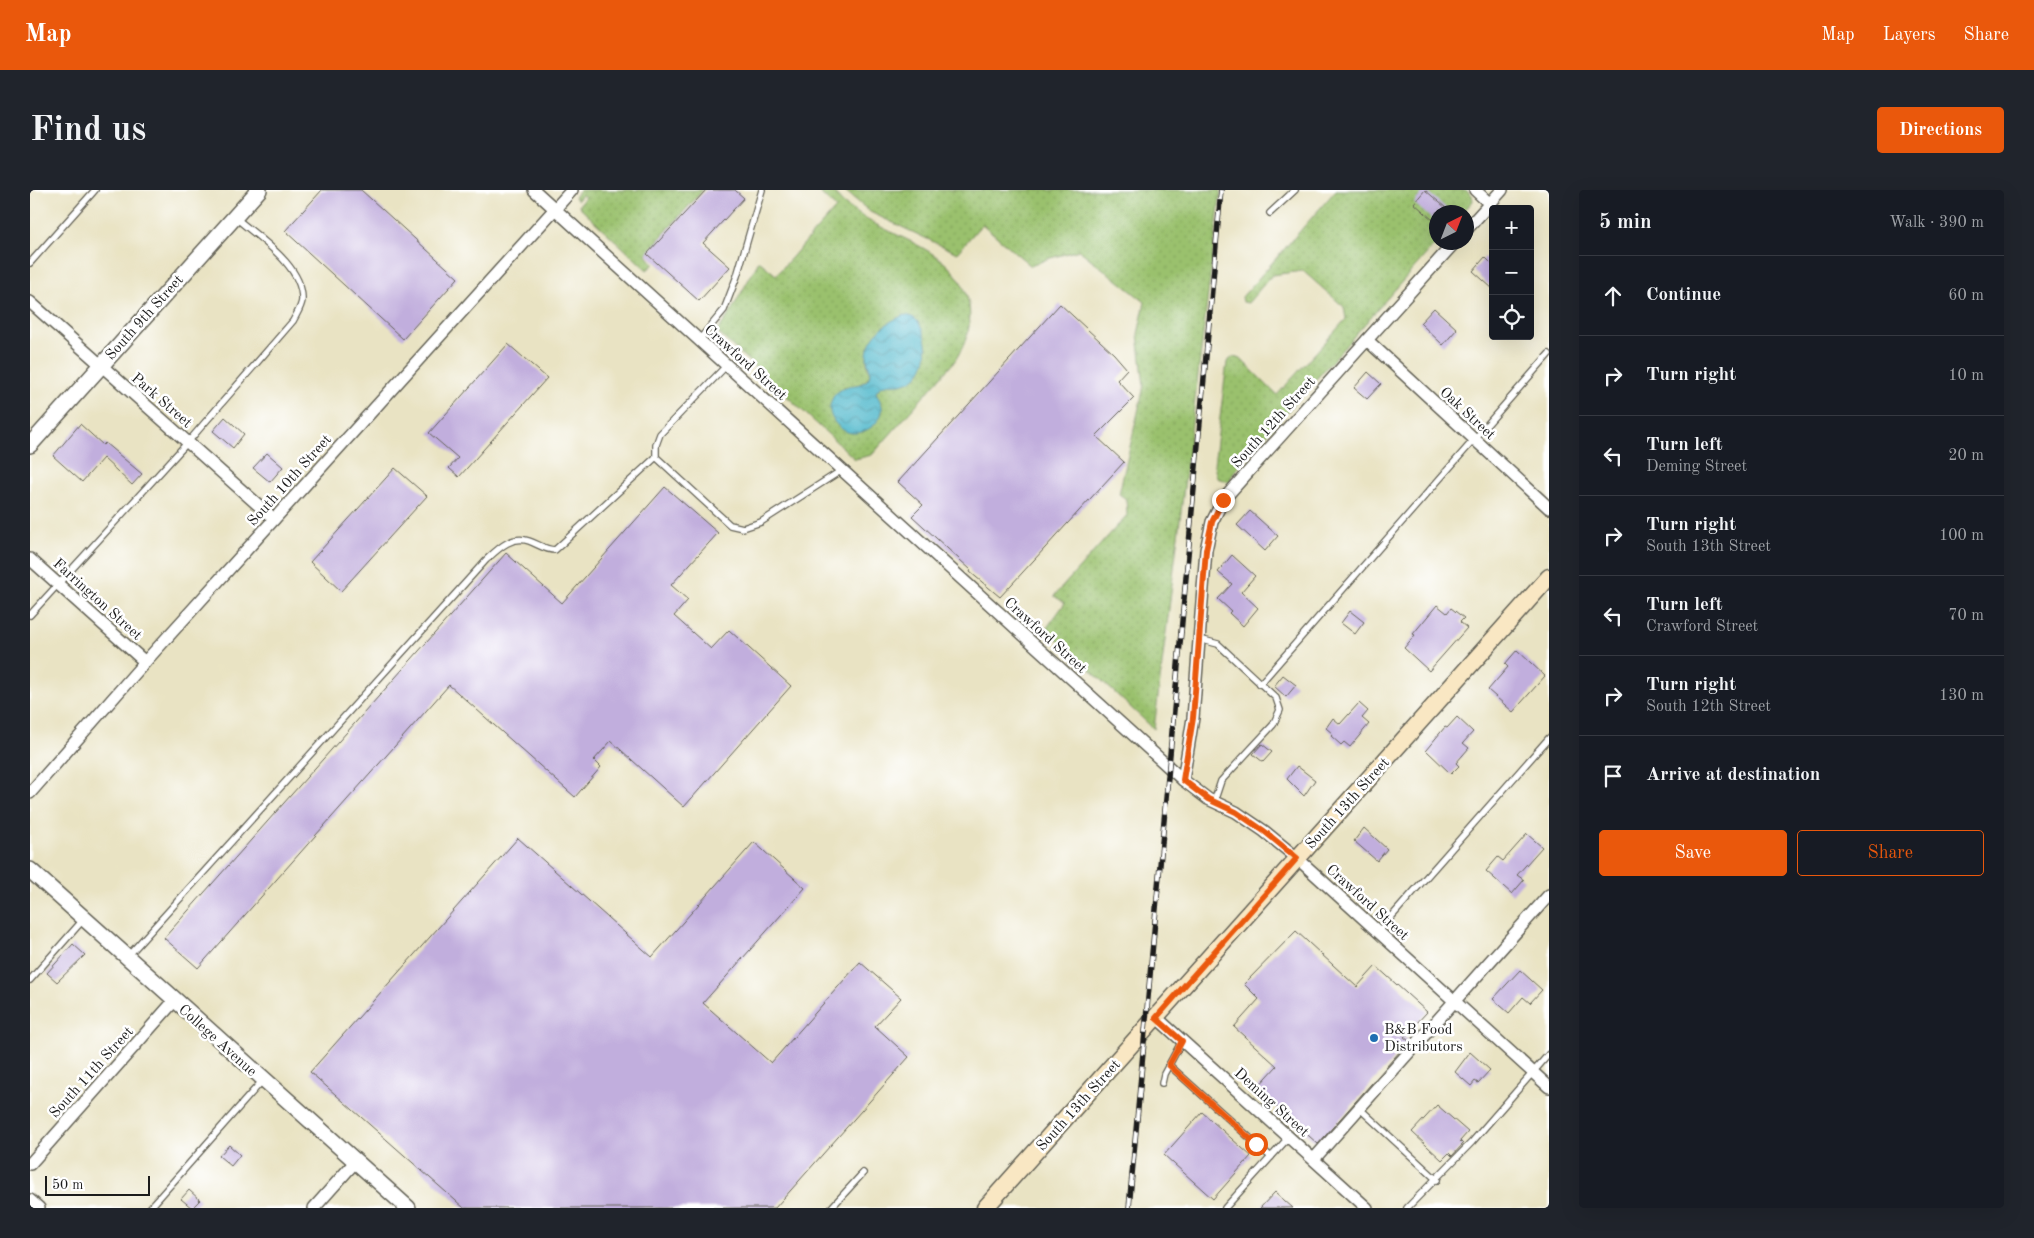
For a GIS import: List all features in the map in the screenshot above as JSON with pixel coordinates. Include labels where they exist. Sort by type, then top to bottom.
[{"type":"main road","name":"South 13th Street","points":[[986,1208],[1549,577]]},
{"type":"street","name":"South 9th Street","points":[[30,445],[259,190]]},
{"type":"street","name":"Crawford Street","points":[[534,190],[1183,780],[1214,802],[1243,816],[1297,858],[1549,1087]]},
{"type":"street","name":"South 10th Street","points":[[30,793],[145,662],[572,190]]},
{"type":"street","points":[[1474,190],[1490,204]]},
{"type":"street","points":[[1474,221],[1502,190]]},
{"type":"street","name":"South 12th Street","points":[[1183,780],[1193,718],[1206,550],[1212,522],[1223,500],[1448,250]]},
{"type":"street","name":"Park Street","points":[[30,302],[274,519]]},
{"type":"street","name":"Oak Street","points":[[1367,340],[1549,508]]},
{"type":"street","name":"Farrington Street","points":[[30,559],[145,662]]},
{"type":"street","name":"College Avenue","points":[[30,870],[408,1208]]},
{"type":"street","points":[[1314,1159],[1549,895]]},
{"type":"street","name":"South 11th Street","points":[[30,1164],[175,1000]]},
{"type":"street","name":"Deming Street","points":[[1156,1018],[1367,1208]]},
{"type":"street","points":[[314,1208],[355,1162]]},
{"type":"street","points":[[30,1200],[39,1208]]},
{"type":"lane","points":[[30,263],[95,190]]},
{"type":"lane","points":[[699,340],[724,310],[737,276],[762,190]]},
{"type":"lane","points":[[1270,213],[1295,190]]},
{"type":"lane","points":[[30,615],[188,442],[293,321],[302,302],[300,281],[289,265],[235,217]]},
{"type":"lane","points":[[1260,684],[1476,440],[1549,354]]},
{"type":"lane","points":[[127,957],[486,560],[504,544],[516,539],[528,541],[548,550],[555,550],[656,456],[656,446],[660,434],[727,365]]},
{"type":"lane","points":[[656,456],[730,524],[743,528],[761,522],[842,470]]},
{"type":"lane","points":[[1199,639],[1218,644],[1276,698],[1280,710],[1272,725],[1221,782],[1214,802]]},
{"type":"lane","points":[[1378,932],[1549,738]]},
{"type":"lane","points":[[30,980],[84,919]]},
{"type":"lane","points":[[1162,1084],[1169,1065],[1182,1041]]},
{"type":"lane","points":[[1407,1208],[1437,1180],[1549,1054]]},
{"type":"lane","points":[[1169,1065],[1271,1157]]},
{"type":"lane","points":[[150,1208],[263,1080]]},
{"type":"lane","points":[[1359,1108],[1437,1180]]},
{"type":"lane","points":[[1225,1208],[1289,1137]]},
{"type":"lane","points":[[831,1208],[863,1173]]},
{"type":"green space","points":[[580,190],[703,190],[646,254],[654,264],[647,270],[580,208],[579,205],[585,197],[582,195],[578,200],[574,197]]},
{"type":"green space","points":[[817,190],[831,191],[843,203],[868,220],[915,243],[944,262],[964,288],[970,313],[967,335],[962,349],[954,362],[872,455],[855,459],[717,332],[730,313],[759,261],[776,275],[836,208]],"holes":[[[880,331],[900,384],[881,387],[876,392],[879,400],[843,387],[861,384],[869,378],[868,351],[877,333]]]},
{"type":"green space","points":[[844,190],[1221,190],[1154,729],[1046,629],[1065,603],[1054,596],[1127,515],[1126,499],[1119,494],[1144,386],[1138,334],[1145,302],[1079,250],[1047,259],[1031,266],[982,224],[957,253],[870,212]]},
{"type":"green space","points":[[1336,190],[1466,190],[1472,195],[1473,201],[1469,205],[1429,205],[1430,250],[1230,477],[1232,479],[1229,482],[1217,478],[1214,465],[1227,362],[1233,357],[1241,359],[1277,395],[1346,319],[1344,307],[1303,271],[1272,275],[1248,303],[1243,302],[1242,297]]},
{"type":"water","points":[[905,315],[914,318],[922,328],[926,356],[921,371],[909,381],[900,384],[884,385],[878,389],[876,392],[882,404],[882,411],[874,425],[865,431],[850,433],[845,431],[837,425],[831,416],[830,406],[833,397],[838,391],[864,382],[868,378],[870,370],[867,358],[870,343],[879,331],[891,321]]},
{"type":"building","points":[[322,190],[361,190],[458,278],[403,339],[285,231]]},
{"type":"building","points":[[706,190],[735,190],[744,198],[703,243],[730,267],[699,301],[647,254]]},
{"type":"building","points":[[1425,190],[1442,205],[1429,205],[1429,216],[1414,203]]},
{"type":"building","points":[[1485,257],[1489,261],[1489,285],[1473,271]]},
{"type":"building","points":[[1060,304],[1114,354],[1127,369],[1117,380],[1134,398],[1096,436],[1124,462],[1000,597],[970,572],[971,570],[912,516],[923,505],[898,482]]},
{"type":"building","points":[[1434,308],[1457,329],[1443,345],[1420,323]]},
{"type":"building","points":[[508,344],[547,378],[459,477],[449,468],[458,458],[429,433]]},
{"type":"building","points":[[1368,372],[1381,384],[1367,399],[1354,388]]},
{"type":"building","points":[[225,417],[244,434],[233,448],[213,431]]},
{"type":"building","points":[[80,424],[103,445],[105,443],[142,474],[132,485],[103,458],[82,482],[53,456]]},
{"type":"building","points":[[267,453],[283,467],[270,482],[253,468]]},
{"type":"building","points":[[395,468],[427,496],[341,591],[310,562]]},
{"type":"building","points":[[665,487],[718,533],[671,585],[688,600],[674,616],[711,649],[729,630],[791,686],[684,807],[611,741],[594,760],[601,767],[575,797],[449,685],[198,968],[164,938],[506,553],[562,603]]},
{"type":"building","points":[[1250,511],[1278,536],[1265,551],[1237,525]]},
{"type":"building","points":[[1232,555],[1255,576],[1241,592],[1258,608],[1243,626],[1218,599],[1232,584],[1218,572]]},
{"type":"building","points":[[1437,605],[1447,613],[1451,608],[1464,618],[1460,622],[1467,628],[1429,671],[1404,648]]},
{"type":"building","points":[[1350,611],[1364,622],[1355,634],[1341,623]]},
{"type":"building","points":[[1517,650],[1545,676],[1513,712],[1488,690],[1508,667],[1505,664]]},
{"type":"building","points":[[1283,675],[1296,685],[1286,697],[1274,686]]},
{"type":"building","points":[[1359,703],[1368,711],[1362,718],[1369,724],[1350,747],[1344,742],[1341,745],[1331,736],[1333,734],[1326,728],[1333,718],[1340,724]]},
{"type":"building","points":[[1457,717],[1473,732],[1463,743],[1469,748],[1456,763],[1459,766],[1451,774],[1426,750],[1445,727],[1447,728]]},
{"type":"building","points":[[1262,744],[1272,752],[1263,762],[1253,754]]},
{"type":"building","points":[[1297,766],[1315,780],[1304,796],[1287,779]]},
{"type":"building","points":[[1364,828],[1387,849],[1377,861],[1354,841]]},
{"type":"building","points":[[1527,834],[1542,847],[1517,875],[1524,880],[1512,894],[1486,871],[1498,857],[1503,861]]},
{"type":"building","points":[[518,838],[652,957],[754,842],[805,888],[703,1003],[771,1063],[860,962],[901,998],[875,1026],[909,1057],[775,1208],[464,1208],[310,1072]]},
{"type":"building","name":"B&B Food Distributors","points":[[1296,931],[1357,987],[1376,966],[1427,1012],[1404,1037],[1409,1041],[1318,1144],[1256,1089],[1277,1066],[1234,1027],[1259,999],[1244,984]]},
{"type":"building","points":[[73,944],[85,955],[57,982],[47,973]]},
{"type":"building","points":[[1520,970],[1542,990],[1530,1003],[1523,997],[1509,1013],[1493,999]]},
{"type":"building","points":[[1470,1052],[1490,1070],[1478,1083],[1475,1081],[1471,1086],[1455,1072]]},
{"type":"building","points":[[1437,1105],[1468,1132],[1460,1141],[1463,1144],[1452,1156],[1449,1153],[1442,1160],[1412,1132]]},
{"type":"building","points":[[1202,1112],[1251,1156],[1213,1199],[1164,1155]]},
{"type":"building","points":[[229,1145],[240,1155],[231,1166],[219,1156]]},
{"type":"building","points":[[189,1190],[200,1200],[192,1208],[181,1199]]},
{"type":"building","points":[[1275,1192],[1293,1208],[1260,1208]]},
{"type":"railway","points":[[1129,1208],[1221,190]]},
{"type":"place","name":"B&B Food Distributors","points":[[1374,1038]]},
{"type":"route","points":[[1223,500],[1212,522],[1206,550],[1193,718],[1183,780],[1208,799],[1236,812],[1264,831],[1297,858],[1156,1018],[1182,1041],[1169,1065],[1256,1144]]}]
